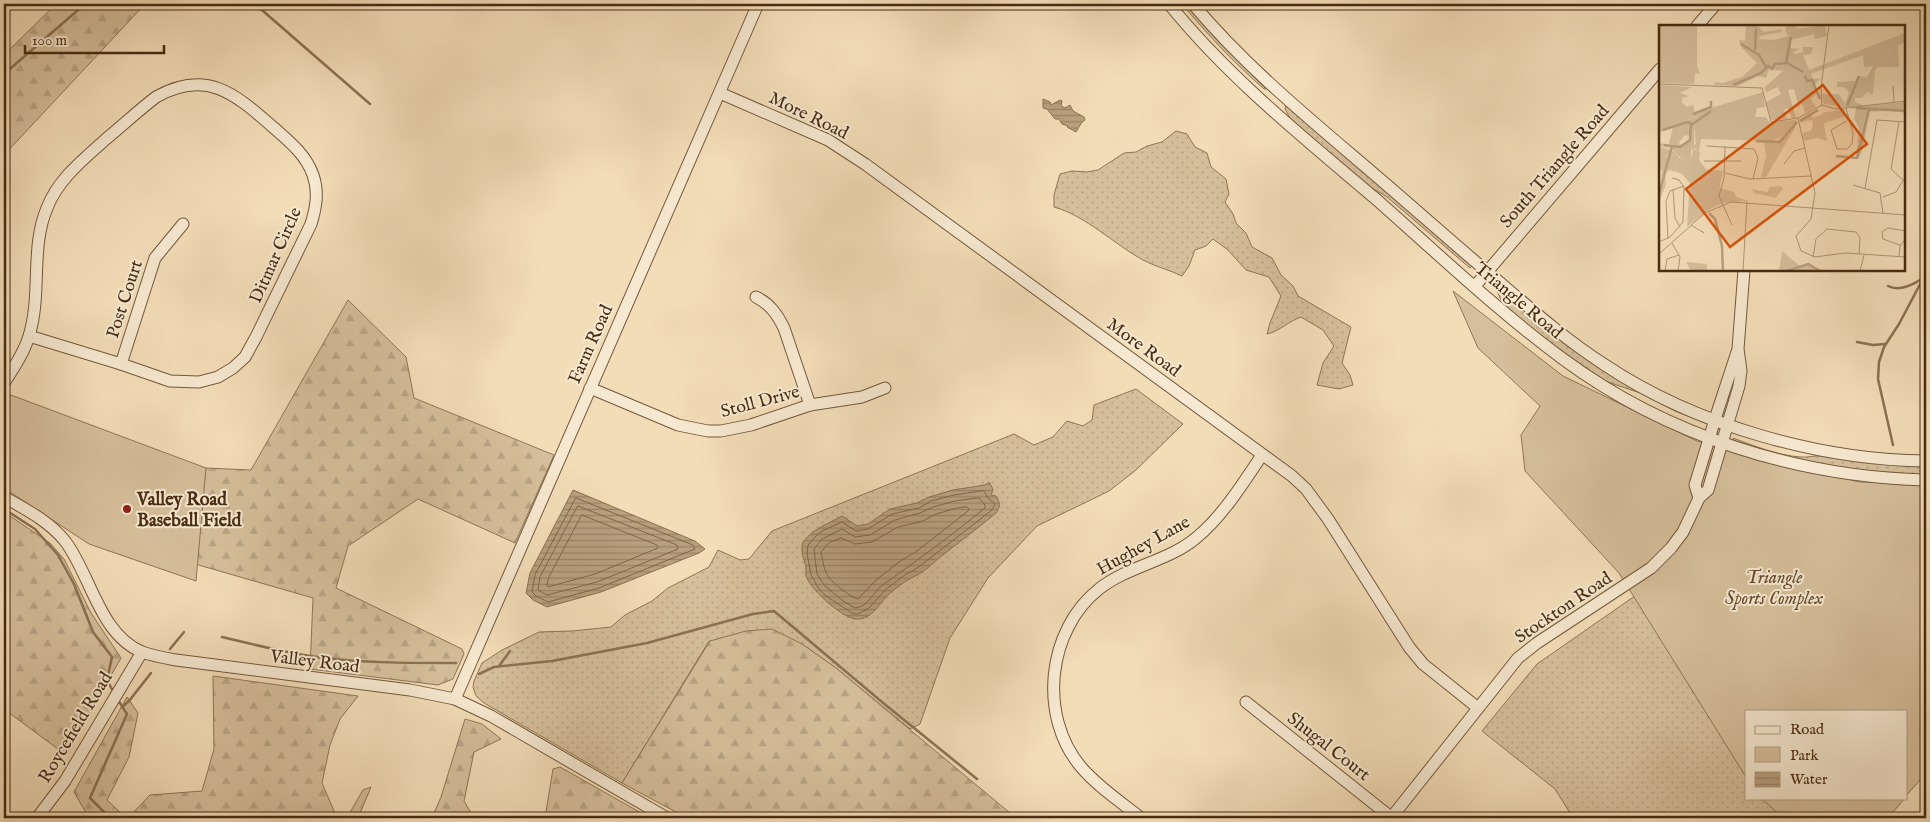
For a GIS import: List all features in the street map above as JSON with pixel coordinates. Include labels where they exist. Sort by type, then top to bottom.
[{"type":"street","name":"Farm Road","points":[[455,699],[758,4]]},
{"type":"street","name":"Triangle Road","points":[[1169,4],[1224,67],[1517,323],[1564,360],[1596,381],[1651,412],[1709,438],[1806,467],[1870,476],[1926,480]]},
{"type":"street","name":"Triangle Road","points":[[1193,4],[1222,39],[1244,60],[1551,327],[1607,367],[1648,390],[1714,420],[1774,440],[1811,449],[1880,459],[1926,461]]},
{"type":"street","points":[[1698,25],[1716,4]]},
{"type":"street","name":"South Triangle Road","points":[[1475,286],[1659,70]]},
{"type":"street","name":"Ditmar Circle","points":[[4,383],[16,365],[29,336],[35,303],[38,242],[47,206],[66,176],[156,96],[170,89],[186,85],[205,85],[226,90],[246,104],[296,148],[304,159],[313,174],[316,195],[316,207],[311,224],[256,337],[245,357],[233,368],[200,382],[170,381],[29,336]]},
{"type":"street","name":"More Road","points":[[720,93],[828,140],[858,160],[1306,489],[1328,518],[1409,647],[1423,664],[1478,708]]},
{"type":"street","name":"Post Court","points":[[121,364],[155,258],[184,224]]},
{"type":"street","name":"Stockton Road","points":[[1391,818],[1518,658],[1537,643],[1651,568],[1683,532],[1699,498],[1708,490],[1740,379],[1738,349],[1744,271]]},
{"type":"street","points":[[756,297],[766,302],[778,316],[784,328],[810,405]]},
{"type":"street","name":"Stockton Road","points":[[1699,498],[1695,485],[1738,349]]},
{"type":"street","name":"Stoll Drive","points":[[590,388],[678,425],[708,431],[721,431],[751,425],[810,405],[862,397],[885,388]]},
{"type":"street","name":"Hughey Lane","points":[[1141,818],[1098,784],[1080,766],[1066,742],[1057,718],[1054,701],[1056,658],[1064,634],[1078,610],[1089,598],[1112,580],[1182,548],[1194,540],[1214,520],[1262,455]]},
{"type":"street","name":"Valley Road","points":[[4,496],[45,522],[61,537],[76,558],[92,593],[108,620],[128,643],[142,652],[185,662],[410,690],[455,699],[491,716],[667,818]]},
{"type":"street","name":"Roycefield Road","points":[[36,818],[65,780],[119,687],[142,652]]},
{"type":"street","name":"Shugal Court","points":[[1246,702],[1391,818]]},
{"type":"green space","points":[[56,4],[145,4],[4,155],[4,55]]},
{"type":"green space","points":[[1182,4],[1186,4],[1218,41],[1266,89],[1211,38]]},
{"type":"green space","points":[[1286,105],[1472,266],[1470,268],[1387,197],[1364,183],[1290,118],[1285,109]]},
{"type":"green space","points":[[1176,131],[1187,134],[1195,147],[1207,153],[1211,167],[1226,179],[1229,194],[1225,202],[1233,214],[1236,223],[1246,233],[1252,247],[1272,258],[1281,275],[1293,286],[1298,296],[1351,327],[1342,363],[1350,375],[1353,385],[1339,389],[1317,385],[1323,363],[1334,346],[1323,330],[1301,317],[1267,334],[1281,296],[1269,277],[1246,270],[1228,250],[1213,239],[1206,246],[1195,250],[1189,266],[1182,276],[1143,260],[1089,224],[1066,211],[1054,207],[1054,195],[1060,174],[1072,171],[1087,172],[1098,170],[1124,153],[1136,152],[1147,146],[1162,142]]},
{"type":"green space","points":[[1496,286],[1566,345],[1607,373],[1705,423],[1675,411],[1640,393],[1605,381],[1542,337],[1503,304]]},
{"type":"green space","name":"Triangle Sports Complex","points":[[1453,291],[1563,376],[1697,441],[1859,482],[1926,483],[1926,773],[1908,794],[1908,710],[1745,710],[1745,775],[1619,573],[1525,471],[1521,435],[1540,406],[1478,348]]},
{"type":"green space","points":[[348,300],[406,357],[414,398],[554,455],[515,543],[418,499],[348,546],[336,588],[462,649],[464,654],[453,679],[438,685],[310,669],[313,598],[195,564],[206,468],[251,470]]},
{"type":"green space","points":[[1136,389],[1183,424],[1136,470],[1109,491],[1037,526],[988,578],[950,638],[920,724],[910,729],[836,668],[802,644],[709,641],[622,783],[484,703],[476,696],[473,687],[474,681],[482,663],[502,650],[539,632],[611,627],[625,615],[652,601],[668,588],[709,567],[718,550],[740,560],[749,559],[772,531],[1014,434],[1034,445],[1053,437],[1067,421],[1083,426],[1092,420],[1094,405]]},
{"type":"green space","points":[[11,395],[206,468],[196,581],[89,544],[4,488],[4,406]]},
{"type":"green space","points":[[1733,438],[1766,450],[1791,456],[1823,456],[1900,465],[1926,466],[1926,475],[1852,470],[1828,466],[1756,448],[1733,440]]},
{"type":"green space","points":[[4,512],[50,543],[64,559],[91,613],[121,658],[66,755],[4,709]]},
{"type":"green space","points":[[1642,591],[1745,760],[1745,800],[1769,800],[1781,818],[1573,818],[1555,789],[1482,731],[1537,664]]},
{"type":"green space","points":[[772,629],[802,644],[836,668],[1016,818],[687,818],[622,783],[710,641],[746,631]]},
{"type":"green space","points":[[213,676],[358,696],[340,719],[330,745],[322,783],[337,818],[128,818],[150,795],[202,791],[214,749]]},
{"type":"green space","points":[[127,697],[138,713],[129,757],[107,800],[126,818],[89,818],[74,792]]},
{"type":"green space","points":[[465,719],[482,724],[501,739],[474,752],[464,801],[474,818],[432,818],[441,797]]},
{"type":"green space","points":[[560,767],[650,818],[537,818],[546,812],[553,769]]},
{"type":"green space","points":[[371,787],[358,818],[337,818],[349,814],[363,790]]},
{"type":"green space","points":[[1763,800],[1903,800],[1888,818],[1783,818]]},
{"type":"water","points":[[1043,99],[1050,102],[1051,105],[1060,100],[1062,101],[1061,106],[1065,108],[1070,105],[1073,111],[1084,117],[1085,120],[1076,132],[1062,124],[1059,119],[1055,119],[1047,109],[1043,108]]},
{"type":"water","points":[[989,482],[993,489],[991,495],[996,496],[999,503],[996,513],[924,571],[886,596],[869,616],[859,619],[846,615],[822,597],[806,577],[806,567],[802,551],[804,541],[817,529],[826,524],[842,516],[857,526],[868,524],[890,509],[917,503],[929,497],[953,490],[985,485]]},
{"type":"water","points":[[573,490],[695,541],[705,549],[601,592],[547,607],[533,600],[526,593],[530,573]]},
{"type":"waterway","points":[[4,74],[85,4]]},
{"type":"waterway","points":[[255,4],[370,104]]},
{"type":"waterway","points":[[1893,445],[1878,379],[1879,362],[1884,347],[1899,324],[1926,273]]},
{"type":"waterway","points":[[1888,286],[1902,288],[1923,278]]},
{"type":"waterway","points":[[1857,342],[1873,345],[1885,344]]},
{"type":"waterway","points":[[4,509],[35,529],[58,555],[74,584],[93,632],[112,657],[107,680],[114,693]]},
{"type":"waterway","points":[[479,674],[494,667],[552,661],[647,643],[753,614],[774,611],[977,779]]},
{"type":"waterway","points":[[170,649],[184,632]]},
{"type":"waterway","points":[[222,637],[286,652],[340,660],[456,663]]},
{"type":"waterway","points":[[499,666],[510,651]]},
{"type":"waterway","points":[[122,707],[151,673]]},
{"type":"waterway","points":[[110,818],[90,798],[127,714],[118,700]]},
{"type":"place","name":"Valley Road Baseball Field","points":[[127,509]]}]
